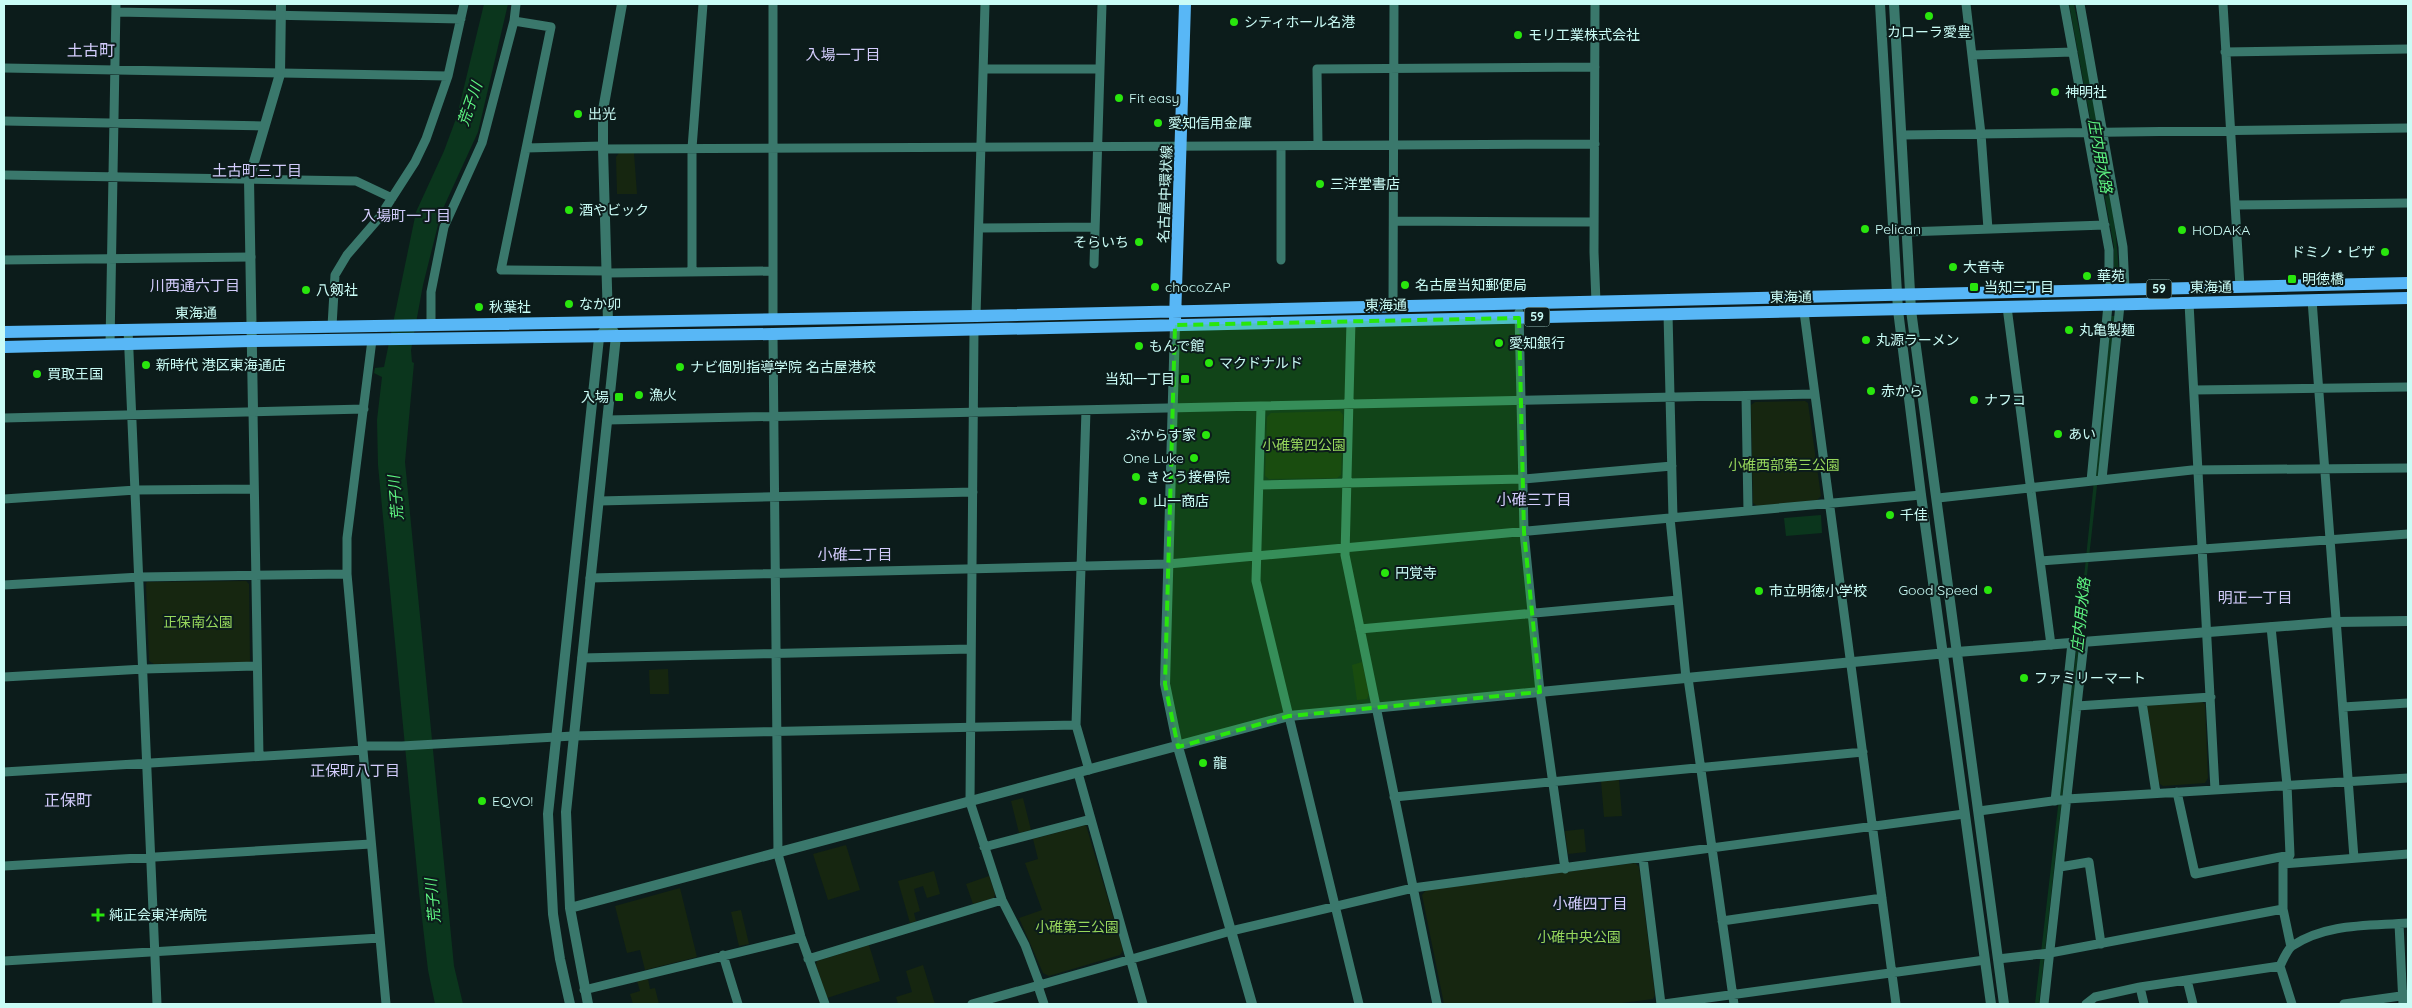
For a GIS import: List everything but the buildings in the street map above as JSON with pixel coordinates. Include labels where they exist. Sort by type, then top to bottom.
[{"type":"main road","name":"名古屋中環状線","points":[[1175,325],[1185,4]]},
{"type":"main road","name":"東海通","points":[[4,332],[1176,312],[2408,283]]},
{"type":"main road","name":"東海通","points":[[372,340],[599,338],[616,336],[974,330],[2408,298]]},
{"type":"main road","points":[[4,348],[252,341],[372,340]]},
{"type":"street","points":[[259,756],[249,179],[280,74],[282,4]]},
{"type":"street","points":[[332,326],[335,275],[347,255],[379,218],[415,162],[426,139],[448,76],[464,4]]},
{"type":"street","points":[[424,326],[444,227],[482,143],[514,21],[516,4]]},
{"type":"street","points":[[588,1004],[570,908],[566,812],[616,336],[608,322],[603,147],[605,102],[622,4]]},
{"type":"street","points":[[692,272],[692,148],[703,4]]},
{"type":"street","points":[[773,4],[773,320]]},
{"type":"street","points":[[976,316],[985,4]]},
{"type":"street","points":[[1094,264],[1096,145],[1102,4]]},
{"type":"street","points":[[1394,4],[1394,307]]},
{"type":"street","points":[[1595,4],[1594,222],[1596,302]]},
{"type":"street","points":[[1880,4],[1904,295]]},
{"type":"street","points":[[1894,4],[1906,232],[1904,310],[1921,495],[1991,1004]]},
{"type":"street","points":[[1966,4],[1981,134],[1988,229]]},
{"type":"street","points":[[2064,4],[2073,52],[2096,132],[2124,247],[2125,289]]},
{"type":"street","points":[[2080,4],[2096,132],[2105,225],[2110,250],[2109,289]]},
{"type":"street","points":[[2223,4],[2240,287]]},
{"type":"street","points":[[110,345],[116,8],[281,16],[461,19]]},
{"type":"street","points":[[514,21],[551,27],[501,270],[607,272],[772,271]]},
{"type":"street","points":[[2226,52],[2408,49]]},
{"type":"street","points":[[1972,55],[2073,52]]},
{"type":"street","points":[[1318,145],[1317,69],[1595,67]]},
{"type":"street","points":[[4,68],[448,76]]},
{"type":"street","points":[[983,69],[1099,69]]},
{"type":"street","points":[[4,121],[264,126]]},
{"type":"street","points":[[1902,135],[2408,128]]},
{"type":"street","points":[[526,148],[1595,144]]},
{"type":"street","points":[[1281,146],[1281,260]]},
{"type":"street","points":[[4,175],[356,181],[392,198]]},
{"type":"street","points":[[2235,205],[2408,203]]},
{"type":"street","points":[[1394,221],[1594,222]]},
{"type":"street","points":[[1906,232],[2105,225]]},
{"type":"street","points":[[979,228],[1095,227]]},
{"type":"street","points":[[4,260],[251,257]]},
{"type":"street","points":[[2312,300],[2354,858]]},
{"type":"street","points":[[2189,303],[2216,790]]},
{"type":"street","points":[[1519,304],[1524,532],[1540,692],[1565,869]]},
{"type":"street","points":[[2096,480],[2114,305]]},
{"type":"street","points":[[2007,307],[2051,645]]},
{"type":"street","points":[[1904,310],[1938,498],[2004,1004]]},
{"type":"street","points":[[1804,312],[1896,1004]]},
{"type":"street","points":[[1668,314],[1672,518],[1678,600],[1687,678],[1734,1004]]},
{"type":"street","points":[[1351,321],[1345,548],[1437,1004]]},
{"type":"street","points":[[570,1004],[560,958],[550,871],[548,814],[599,338],[608,322]]},
{"type":"street","points":[[1175,325],[1165,684],[1178,747],[1252,1004]]},
{"type":"street","points":[[128,329],[158,1004]]},
{"type":"street","points":[[974,330],[970,802],[1002,900],[1026,945],[1044,1004]]},
{"type":"street","points":[[773,334],[778,854],[801,937],[825,1004]]},
{"type":"street","points":[[372,340],[347,538],[347,574],[386,1004]]},
{"type":"street","points":[[2194,390],[2408,387]]},
{"type":"street","points":[[608,420],[1815,394]]},
{"type":"street","points":[[1746,396],[1748,511]]},
{"type":"street","points":[[1261,406],[1256,581],[1359,1004]]},
{"type":"street","points":[[4,418],[364,409]]},
{"type":"street","points":[[1086,410],[1076,725],[1089,770]]},
{"type":"street","points":[[1258,485],[1523,479],[1672,466]]},
{"type":"street","points":[[1938,498],[2198,470],[2408,468]]},
{"type":"street","points":[[4,499],[136,490],[254,489]]},
{"type":"street","points":[[599,501],[973,492]]},
{"type":"street","points":[[590,578],[1168,564],[1921,495]]},
{"type":"street","points":[[2040,561],[2408,534]]},
{"type":"street","points":[[4,585],[140,577],[347,574]]},
{"type":"street","points":[[1360,629],[1678,600]]},
{"type":"street","points":[[570,908],[1289,716],[1957,652],[2336,622],[2408,621]]},
{"type":"street","points":[[2271,627],[2287,785],[2290,855],[2283,864],[2283,909],[2290,947]]},
{"type":"street","points":[[2060,800],[2077,706],[2078,643]]},
{"type":"street","points":[[2044,1004],[2045,954],[2060,867],[2060,800],[2078,643]]},
{"type":"street","points":[[582,658],[971,650]]},
{"type":"street","points":[[4,677],[144,668],[256,666]]},
{"type":"street","points":[[2077,706],[2211,697]]},
{"type":"street","points":[[2142,702],[2156,794]]},
{"type":"street","points":[[2343,707],[2408,703]]},
{"type":"street","points":[[4,772],[573,736],[1076,725]]},
{"type":"street","points":[[1394,796],[1863,752]]},
{"type":"street","points":[[1078,773],[1143,1004]]},
{"type":"street","points":[[1979,811],[2060,800],[2408,778]]},
{"type":"street","points":[[2176,792],[2195,874],[2290,855]]},
{"type":"street","points":[[972,1004],[1231,932],[1413,888],[1964,814]]},
{"type":"street","points":[[984,847],[1091,819]]},
{"type":"street","points":[[4,866],[371,844]]},
{"type":"street","points":[[2283,864],[2408,854]]},
{"type":"street","points":[[1643,858],[1662,1004],[1985,960]]},
{"type":"street","points":[[2060,867],[2089,862],[2101,944]]},
{"type":"street","points":[[1722,921],[1882,898]]},
{"type":"street","points":[[808,959],[1002,900]]},
{"type":"street","points":[[1998,959],[2045,954],[2283,909]]},
{"type":"street","points":[[2292,1004],[2280,966],[2290,947],[2323,932],[2343,927],[2404,924],[2404,998],[2344,1004]]},
{"type":"street","points":[[584,990],[801,937]]},
{"type":"street","points":[[4,961],[380,938]]},
{"type":"street","points":[[723,955],[738,1004]]},
{"type":"street","points":[[2086,1004],[2096,997],[2140,987],[2280,966]]},
{"type":"street","points":[[2187,980],[2193,1004]]},
{"type":"street","points":[[2140,987],[2144,1004]]},
{"type":"highlighted area","points":[[1519,318],[1524,532],[1540,692],[1289,716],[1178,747],[1165,684],[1175,325]]},
{"type":"green space","points":[[619,153],[634,153],[637,194],[617,194],[616,157]]},
{"type":"green space","name":"小碓西部第三公園","points":[[1805,401],[1808,403],[1821,496],[1817,500],[1757,506],[1753,503],[1751,405],[1755,402]]},
{"type":"green space","name":"小碓第四公園","points":[[1340,411],[1343,415],[1341,475],[1337,478],[1269,479],[1265,476],[1267,417],[1271,413]]},
{"type":"green space","name":"正保南公園","points":[[246,581],[249,584],[250,662],[154,664],[149,661],[147,582]]},
{"type":"green space","points":[[1362,662],[1369,694],[1367,699],[1357,700],[1352,665]]},
{"type":"green space","points":[[668,669],[669,694],[650,694],[649,670]]},
{"type":"green space","points":[[2202,702],[2205,704],[2208,778],[2205,783],[2163,786],[2157,782],[2146,706],[2148,704]]},
{"type":"green space","points":[[1619,780],[1622,816],[1604,817],[1601,781]]},
{"type":"green space","points":[[1023,798],[1031,830],[1019,833],[1011,801]]},
{"type":"green space","name":"小碓第三公園","points":[[1086,825],[1123,950],[1120,955],[1049,976],[1043,973],[1019,918],[1042,910],[1025,863],[1038,859],[1033,839]]},
{"type":"green space","points":[[1584,829],[1586,852],[1568,854],[1565,831]]},
{"type":"green space","points":[[846,845],[860,890],[828,900],[813,854]]},
{"type":"green space","name":"小碓中央公園","points":[[1635,863],[1639,867],[1655,995],[1653,999],[1614,1004],[1444,1004],[1422,895],[1426,890]]},
{"type":"green space","points":[[934,871],[940,894],[927,898],[923,886],[914,889],[920,911],[914,913],[916,921],[910,923],[898,881]]},
{"type":"green space","points":[[989,876],[995,894],[994,898],[973,904],[966,884]]},
{"type":"green space","points":[[680,888],[697,957],[645,970],[640,950],[627,953],[615,906]]},
{"type":"green space","points":[[741,910],[749,944],[739,946],[731,912]]},
{"type":"green space","points":[[869,945],[880,981],[827,998],[816,965],[817,961]]},
{"type":"green space","points":[[923,965],[935,1004],[898,1004],[896,997],[912,992],[906,971]]},
{"type":"green space","points":[[648,979],[650,989],[655,988],[659,1004],[633,1004],[630,994],[640,991],[637,981]]},
{"type":"water","name":"荒子川","points":[[484,4],[508,4],[478,132],[441,213],[423,285],[411,350],[412,362],[414,363],[405,462],[454,966],[463,1004],[435,1004],[428,970],[419,892],[378,465],[377,420],[382,377],[374,373],[375,368],[384,367],[416,212],[444,151],[457,116]]},
{"type":"water","name":"庄内用水路","points":[[2069,4],[2074,4],[2108,175],[2117,244],[2119,278],[2114,279],[2114,247]]},
{"type":"water","name":"庄内用水路","points":[[2111,316],[2116,316],[2039,1004],[2035,1004],[2078,635]]},
{"type":"water","points":[[1821,515],[1822,533],[1786,536],[1784,518]]},
{"type":"place","name":"カローラ愛豊","points":[[1929,16]]},
{"type":"place","name":"シティホール名港","points":[[1234,22]]},
{"type":"place","name":"モリ工業株式会社","points":[[1518,35]]},
{"type":"place","name":"神明社","points":[[2055,92]]},
{"type":"place","name":"Fit easy","points":[[1119,98]]},
{"type":"place","name":"出光","points":[[578,114]]},
{"type":"place","name":"愛知信用金庫","points":[[1158,123]]},
{"type":"place","name":"三洋堂書店","points":[[1320,184]]},
{"type":"place","name":"酒やビック","points":[[569,210]]},
{"type":"place","name":"Pelican","points":[[1865,229]]},
{"type":"place","name":"HODAKA","points":[[2182,230]]},
{"type":"place","name":"そらいち","points":[[1139,242]]},
{"type":"place","name":"ドミノ・ピザ","points":[[2385,252]]},
{"type":"place","name":"大音寺","points":[[1953,267]]},
{"type":"place","name":"華苑","points":[[2087,276]]},
{"type":"place","name":"明徳橋","points":[[2292,279]]},
{"type":"place","name":"名古屋当知郵便局","points":[[1405,285]]},
{"type":"place","name":"chocoZAP","points":[[1155,287]]},
{"type":"place","name":"当知三丁目","points":[[1974,287]]},
{"type":"place","name":"八剱社","points":[[306,290]]},
{"type":"place","name":"なか卯","points":[[569,304]]},
{"type":"place","name":"秋葉社","points":[[479,307]]},
{"type":"place","name":"丸亀製麺","points":[[2069,330]]},
{"type":"place","name":"丸源ラーメン","points":[[1866,340]]},
{"type":"place","name":"愛知銀行","points":[[1499,343]]},
{"type":"place","name":"もんで館","points":[[1139,346]]},
{"type":"place","name":"マクドナルド","points":[[1209,363]]},
{"type":"place","name":"新時代 港区東海通店","points":[[146,365]]},
{"type":"place","name":"ナビ個別指導学院 名古屋港校","points":[[680,367]]},
{"type":"place","name":"買取王国","points":[[37,374]]},
{"type":"place","name":"当知一丁目","points":[[1185,379]]},
{"type":"place","name":"赤から","points":[[1871,391]]},
{"type":"place","name":"漁火","points":[[639,395]]},
{"type":"place","name":"入場","points":[[619,397]]},
{"type":"place","name":"ナフコ","points":[[1974,400]]},
{"type":"place","name":"あい","points":[[2058,434]]},
{"type":"place","name":"ぷからす家","points":[[1206,435]]},
{"type":"place","name":"One Luke","points":[[1194,458]]},
{"type":"place","name":"きとう接骨院","points":[[1136,477]]},
{"type":"place","name":"山一商店","points":[[1143,501]]},
{"type":"place","name":"千佳","points":[[1890,515]]},
{"type":"place","name":"円覚寺","points":[[1385,573]]},
{"type":"place","name":"Good Speed","points":[[1988,590]]},
{"type":"place","name":"市立明徳小学校","points":[[1759,591]]},
{"type":"place","name":"ファミリーマート","points":[[2024,678]]},
{"type":"place","name":"龍","points":[[1203,763]]},
{"type":"place","name":"EQVO!","points":[[482,801]]},
{"type":"place","name":"純正会東洋病院","points":[[98,915]]},
{"type":"district","name":"土古町","points":[[91,50]]},
{"type":"district","name":"入場一丁目","points":[[843,55]]},
{"type":"district","name":"土古町三丁目","points":[[257,171]]},
{"type":"district","name":"入場町一丁目","points":[[406,216]]},
{"type":"district","name":"川西通六丁目","points":[[195,286]]},
{"type":"district","name":"小碓三丁目","points":[[1534,500]]},
{"type":"district","name":"小碓二丁目","points":[[855,555]]},
{"type":"district","name":"明正一丁目","points":[[2255,598]]},
{"type":"district","name":"正保町八丁目","points":[[355,771]]},
{"type":"district","name":"正保町","points":[[68,800]]},
{"type":"district","name":"小碓四丁目","points":[[1590,904]]}]
